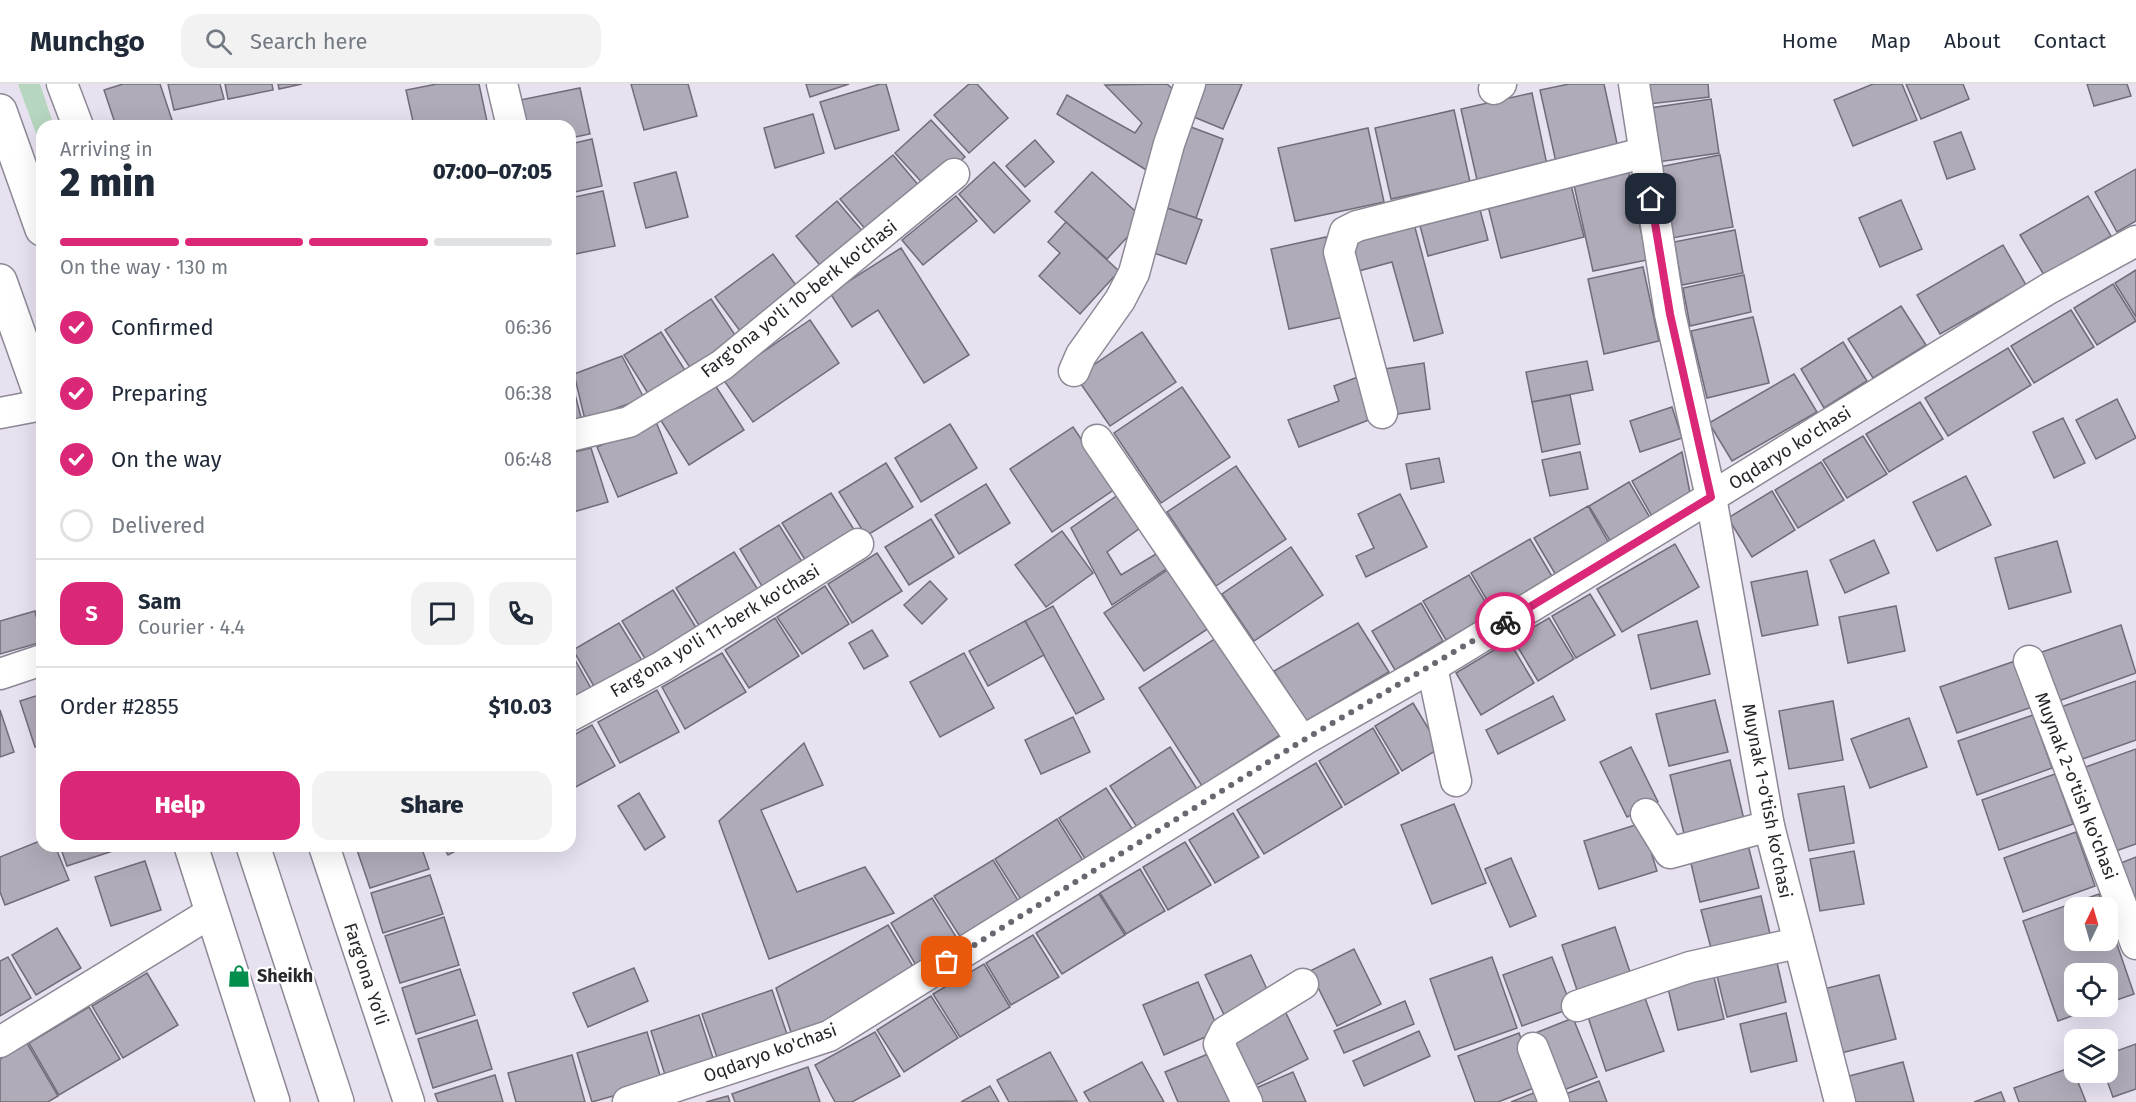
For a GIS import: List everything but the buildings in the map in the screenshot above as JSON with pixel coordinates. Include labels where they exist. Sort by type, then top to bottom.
[{"type":"main road","points":[[0,111],[36,212]]},
{"type":"main road","points":[[0,281],[36,382]]},
{"type":"main road","points":[[193,852],[273,1102]]},
{"type":"main road","points":[[254,852],[337,1102]]},
{"type":"main road","points":[[317,1038],[346,1102]]},
{"type":"street","points":[[62,84],[76,120]]},
{"type":"street","points":[[502,84],[511,120]]},
{"type":"street","points":[[1074,371],[1081,355],[1120,300],[1134,273],[1169,144],[1190,84]]},
{"type":"street","name":"Muynak 1-o'tish ko'chasi","points":[[1634,84],[1670,314],[1711,497],[1769,826],[1797,943],[1840,1102]]},
{"type":"street","points":[[1382,413],[1339,252],[1345,232],[1357,226],[1643,153]]},
{"type":"street","name":"Farg'ona yo'li 10-berk ko'chasi","points":[[576,435],[629,422],[722,365],[954,174]]},
{"type":"street","name":"Oqdaryo ko'chasi","points":[[628,1102],[829,1036],[1302,741],[1432,667],[2048,289],[2136,241]]},
{"type":"street","points":[[0,413],[36,406]]},
{"type":"street","points":[[1097,440],[1302,741]]},
{"type":"street","name":"Farg'ona yo'li 11-berk ko'chasi","points":[[576,713],[661,667],[858,544]]},
{"type":"street","name":"Muynak 2-o'tish ko'chasi","points":[[2029,661],[2136,944]]},
{"type":"street","points":[[0,675],[36,662]]},
{"type":"street","points":[[1432,667],[1456,781]]},
{"type":"street","points":[[1646,814],[1670,854],[1769,826]]},
{"type":"street","name":"Farg'ona Yo'li","points":[[327,852],[409,1102]]},
{"type":"street","points":[[0,1042],[212,912]]},
{"type":"street","points":[[1577,1006],[1690,968],[1797,943]]},
{"type":"street","points":[[1247,1102],[1219,1044],[1225,1032],[1303,984]]},
{"type":"street","points":[[1533,1048],[1554,1102]]},
{"type":"green space","points":[[18,84],[40,84],[52,120],[36,120],[36,134]]},
{"type":"way so far","points":[[947,962],[1302,741],[1432,667],[1505,622]]},
{"type":"place","name":"Sheikh","points":[[239,976]]},
{"type":"route","points":[[1505,622],[1711,497],[1670,314],[1651,199]]}]
